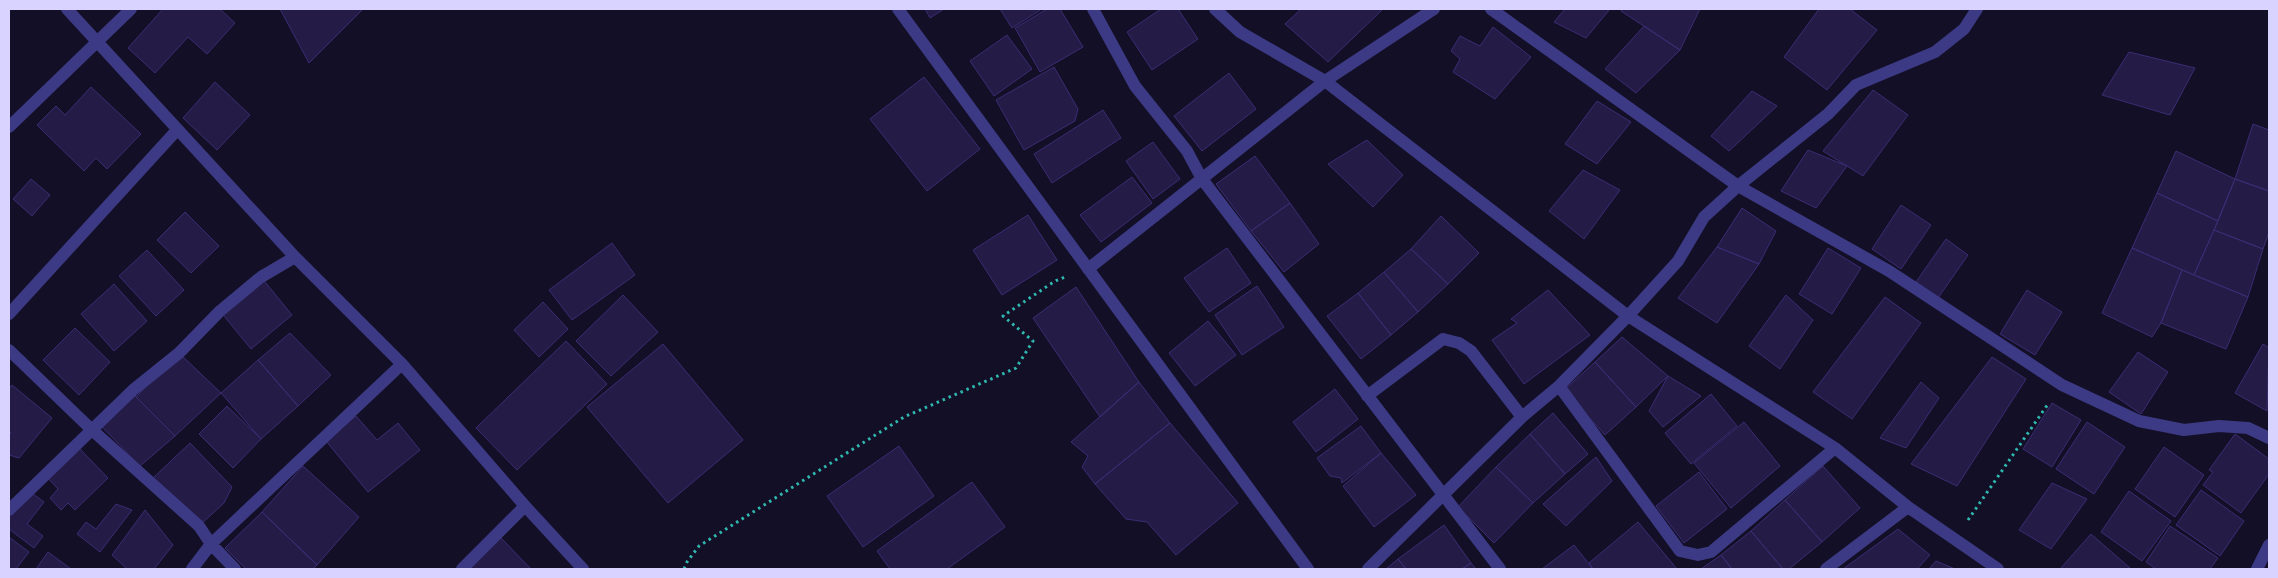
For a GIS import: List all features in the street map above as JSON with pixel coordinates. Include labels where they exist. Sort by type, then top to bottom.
[{"type":"street","points":[[68,9],[97,43],[295,257],[402,364],[525,506],[583,569]]},
{"type":"street","points":[[9,127],[131,9]]},
{"type":"street","points":[[898,9],[1308,569]]},
{"type":"street","points":[[1093,9],[1135,86],[1187,151],[1202,179],[1500,569]]},
{"type":"street","points":[[1215,9],[1240,32],[1325,81],[1628,316],[1836,448],[1908,507],[1998,569]]},
{"type":"street","points":[[1088,268],[1325,81],[1434,9]]},
{"type":"street","points":[[1491,9],[1738,186],[1889,272],[2062,385],[2139,421],[2184,430],[2219,426],[2248,428],[2269,438]]},
{"type":"street","points":[[1368,569],[1522,417],[1559,386],[1628,316],[1678,261],[1704,217],[1738,186],[1828,114],[1856,85],[1935,52],[1964,29],[1977,9]]},
{"type":"street","points":[[9,314],[177,130]]},
{"type":"street","points":[[9,510],[133,390],[179,354],[220,311],[261,277],[295,257]]},
{"type":"street","points":[[1366,396],[1442,339],[1459,343],[1471,351],[1522,417]]},
{"type":"street","points":[[9,350],[91,429],[199,526],[211,544],[235,569]]},
{"type":"street","points":[[192,569],[211,544],[402,364]]},
{"type":"street","points":[[1559,386],[1680,551],[1698,555],[1711,552],[1836,448]]},
{"type":"street","points":[[462,569],[525,506]]},
{"type":"street","points":[[1826,569],[1908,507]]},
{"type":"street","points":[[2257,569],[2269,545]]},
{"type":"path","points":[[684,569],[699,546],[904,417],[1016,368],[1033,341],[1003,316],[1055,281],[1088,268]]},
{"type":"path","points":[[1955,539],[2062,385]]},
{"type":"building","points":[[163,9],[220,9],[235,23],[207,54],[188,37],[155,73],[128,48]]},
{"type":"building","points":[[280,9],[363,9],[309,63]]},
{"type":"building","points":[[925,9],[944,9],[930,18]]},
{"type":"building","points":[[1000,9],[1042,9],[1012,28]]},
{"type":"building","points":[[1047,9],[1060,9],[1083,47],[1040,72],[1015,28]]},
{"type":"building","points":[[1161,9],[1178,9],[1198,39],[1152,70],[1127,32]]},
{"type":"building","points":[[1301,9],[1382,10],[1328,62],[1285,24]]},
{"type":"building","points":[[1565,9],[1610,9],[1586,38],[1554,22]]},
{"type":"building","points":[[1622,9],[1700,9],[1680,50],[1621,11]]},
{"type":"building","points":[[1819,9],[1850,9],[1877,30],[1827,90],[1784,57]]},
{"type":"building","points":[[1644,26],[1680,50],[1636,93],[1605,69]]},
{"type":"building","points":[[1493,27],[1531,57],[1495,99],[1453,72],[1460,59],[1451,51],[1460,36],[1480,46]]},
{"type":"building","points":[[1007,35],[1032,69],[994,96],[970,61]]},
{"type":"building","points":[[2129,52],[2195,68],[2170,115],[2102,95]]},
{"type":"building","points":[[1054,67],[1078,109],[1075,121],[1024,150],[996,100]]},
{"type":"building","points":[[1229,73],[1256,109],[1202,151],[1174,116]]},
{"type":"building","points":[[924,77],[980,149],[927,191],[870,119]]},
{"type":"building","points":[[215,82],[250,115],[217,150],[183,118]]},
{"type":"building","points":[[91,87],[141,134],[107,169],[96,158],[84,171],[37,125],[56,106],[65,115]]},
{"type":"building","points":[[1873,90],[1908,115],[1863,176],[1823,151]]},
{"type":"building","points":[[1752,91],[1777,106],[1729,151],[1711,136]]},
{"type":"building","points":[[1597,101],[1631,122],[1597,164],[1565,144]]},
{"type":"building","points":[[1103,110],[1121,138],[1052,183],[1034,154]]},
{"type":"building","points":[[2253,124],[2269,130],[2269,191],[2235,179]]},
{"type":"building","points":[[1367,140],[1403,175],[1373,207],[1328,164]]},
{"type":"building","points":[[1153,142],[1180,179],[1153,199],[1126,161]]},
{"type":"building","points":[[1808,150],[1847,166],[1816,208],[1781,191]]},
{"type":"building","points":[[2176,151],[2235,179],[2218,221],[2157,193]]},
{"type":"building","points":[[1255,156],[1290,203],[1251,231],[1216,184]]},
{"type":"building","points":[[1583,170],[1620,190],[1584,239],[1549,211]]},
{"type":"building","points":[[1132,177],[1152,203],[1101,242],[1080,215]]},
{"type":"building","points":[[31,179],[50,195],[32,216],[13,199]]},
{"type":"building","points":[[2235,179],[2269,191],[2269,232],[2263,249],[2214,230]]},
{"type":"building","points":[[2157,193],[2218,221],[2194,275],[2132,248]]},
{"type":"building","points":[[1290,203],[1319,244],[1284,272],[1251,231]]},
{"type":"building","points":[[1901,205],[1931,225],[1901,269],[1872,249]]},
{"type":"building","points":[[1742,208],[1776,231],[1759,264],[1717,247]]},
{"type":"building","points":[[185,212],[219,246],[191,273],[157,240]]},
{"type":"building","points":[[1028,215],[1057,260],[1002,295],[973,250]]},
{"type":"building","points":[[1441,216],[1479,253],[1448,284],[1411,249]]},
{"type":"building","points":[[2214,230],[2263,249],[2248,297],[2194,275]]},
{"type":"building","points":[[1946,239],[1968,255],[1938,298],[1916,282]]},
{"type":"building","points":[[612,243],[635,275],[572,320],[549,290]]},
{"type":"building","points":[[1717,247],[1759,264],[1717,323],[1678,298]]},
{"type":"building","points":[[1227,248],[1251,283],[1209,312],[1184,278]]},
{"type":"building","points":[[1828,248],[1861,268],[1832,314],[1799,294]]},
{"type":"building","points":[[2132,248],[2182,270],[2161,323],[2152,337],[2102,313]]},
{"type":"building","points":[[1411,249],[1448,284],[1418,312],[1384,272]]},
{"type":"building","points":[[147,250],[184,290],[156,316],[119,276]]},
{"type":"building","points":[[2182,270],[2248,297],[2226,349],[2161,323]]},
{"type":"building","points":[[1384,272],[1418,312],[1391,335],[1358,293]]},
{"type":"building","points":[[261,277],[292,315],[251,349],[220,311]]},
{"type":"building","points":[[114,284],[147,321],[114,351],[81,314]]},
{"type":"building","points":[[1257,286],[1284,327],[1242,355],[1215,315]]},
{"type":"building","points":[[1076,287],[1139,382],[1100,417],[1033,318]]},
{"type":"building","points":[[1548,290],[1590,335],[1524,384],[1492,340],[1517,323],[1511,319]]},
{"type":"building","points":[[2027,290],[2062,312],[2035,355],[2000,334]]},
{"type":"building","points":[[1358,293],[1391,335],[1361,359],[1327,316]]},
{"type":"building","points":[[623,295],[658,332],[611,376],[576,341]]},
{"type":"building","points":[[1786,295],[1813,320],[1780,369],[1749,346]]},
{"type":"building","points":[[1885,297],[1921,323],[1852,419],[1813,392]]},
{"type":"building","points":[[543,302],[568,329],[539,357],[514,330]]},
{"type":"building","points":[[1208,321],[1236,355],[1195,386],[1169,353]]},
{"type":"building","points":[[75,328],[110,362],[79,395],[43,360]]},
{"type":"building","points":[[290,333],[331,375],[298,406],[258,360]]},
{"type":"building","points":[[1622,337],[1668,376],[1636,407],[1595,362]]},
{"type":"building","points":[[566,341],[607,384],[517,470],[476,428]]},
{"type":"building","points":[[663,344],[743,440],[668,503],[587,407]]},
{"type":"building","points":[[2263,344],[2269,348],[2267,411],[2235,393]]},
{"type":"building","points":[[2138,352],[2168,372],[2141,414],[2109,392]]},
{"type":"building","points":[[179,353],[221,393],[175,436],[136,397]]},
{"type":"building","points":[[1992,357],[2026,379],[1957,486],[1911,464]]},
{"type":"building","points":[[258,360],[298,406],[261,439],[221,393]]},
{"type":"building","points":[[1595,362],[1636,407],[1605,435],[1564,390]]},
{"type":"building","points":[[1668,376],[1701,396],[1663,427],[1649,411]]},
{"type":"building","points":[[1139,382],[1170,423],[1095,484],[1082,467],[1088,456],[1071,442]]},
{"type":"building","points":[[1921,382],[1939,398],[1906,448],[1880,438]]},
{"type":"building","points":[[12,385],[52,418],[19,458],[9,455],[9,435],[11,433],[9,431],[9,389]]},
{"type":"building","points":[[1335,389],[1358,419],[1316,452],[1293,422]]},
{"type":"building","points":[[133,390],[136,397],[175,436],[140,466],[99,424]]},
{"type":"building","points":[[1711,394],[1737,426],[1691,464],[1665,433]]},
{"type":"building","points":[[2052,403],[2081,420],[2052,467],[2023,449]]},
{"type":"building","points":[[227,406],[261,439],[233,468],[199,434]]},
{"type":"building","points":[[1553,413],[1588,454],[1565,474],[1530,434]]},
{"type":"building","points":[[356,416],[377,440],[398,423],[420,450],[368,492],[326,441]]},
{"type":"building","points":[[1744,422],[1780,466],[1731,508],[1694,463]]},
{"type":"building","points":[[2087,422],[2125,447],[2094,494],[2056,469]]},
{"type":"building","points":[[1170,423],[1238,503],[1176,555],[1147,522],[1126,519],[1095,484]]},
{"type":"building","points":[[1361,426],[1381,453],[1342,483],[1341,478],[1330,476],[1317,458]]},
{"type":"building","points":[[1530,434],[1565,474],[1533,503],[1496,467]]},
{"type":"building","points":[[2235,434],[2269,459],[2269,474],[2241,513],[2203,485],[2213,472],[2209,470]]},
{"type":"building","points":[[190,443],[232,487],[224,503],[199,526],[153,478]]},
{"type":"building","points":[[76,445],[108,478],[75,510],[68,503],[61,510],[50,498],[58,489],[45,475]]},
{"type":"building","points":[[899,446],[934,496],[863,547],[827,496]]},
{"type":"building","points":[[2164,447],[2204,475],[2175,517],[2135,489]]},
{"type":"building","points":[[1381,453],[1416,495],[1374,527],[1343,486]]},
{"type":"building","points":[[1596,457],[1612,481],[1566,526],[1543,504]]},
{"type":"building","points":[[303,466],[359,517],[317,565],[262,512]]},
{"type":"building","points":[[1823,466],[1860,508],[1822,542],[1785,500]]},
{"type":"building","points":[[1496,467],[1533,503],[1494,543],[1458,507]]},
{"type":"building","points":[[1699,472],[1727,509],[1684,543],[1656,506]]},
{"type":"building","points":[[972,482],[1005,527],[947,569],[890,569],[877,551]]},
{"type":"building","points":[[2052,483],[2087,499],[2051,549],[2019,530]]},
{"type":"building","points":[[2201,490],[2244,521],[2220,556],[2176,525]]},
{"type":"building","points":[[29,491],[44,502],[27,524],[43,536],[34,548],[9,529],[9,516]]},
{"type":"building","points":[[2129,491],[2171,521],[2142,561],[2101,532]]},
{"type":"building","points":[[1785,500],[1822,542],[1789,569],[1783,569],[1751,531]]},
{"type":"building","points":[[116,504],[132,510],[100,552],[77,534],[86,522],[96,529]]},
{"type":"building","points":[[145,510],[173,545],[154,569],[127,569],[112,555]]},
{"type":"building","points":[[262,512],[317,565],[313,569],[246,569],[225,548]]},
{"type":"building","points":[[1638,522],[1677,569],[1593,569],[1589,563]]},
{"type":"building","points":[[1444,525],[1471,563],[1462,569],[1406,569],[1398,559]]},
{"type":"building","points":[[2170,526],[2218,558],[2210,569],[2156,569],[2146,562]]},
{"type":"building","points":[[1898,529],[1930,555],[1917,569],[1843,569]]},
{"type":"building","points":[[1751,531],[1783,569],[1732,569],[1721,555]]},
{"type":"building","points":[[2091,534],[2130,568],[2060,569]]},
{"type":"building","points":[[9,537],[29,552],[16,569],[9,569]]},
{"type":"building","points":[[500,537],[531,569],[466,569]]},
{"type":"building","points":[[1574,545],[1593,569],[1542,569]]},
{"type":"building","points":[[48,552],[71,569],[36,569]]},
{"type":"building","points":[[1721,555],[1732,569],[1701,569]]},
{"type":"building","points":[[1398,559],[1406,569],[1386,569]]},
{"type":"building","points":[[1936,561],[1955,569],[1929,569]]},
{"type":"building","points":[[1471,563],[1476,569],[1462,569]]}]
